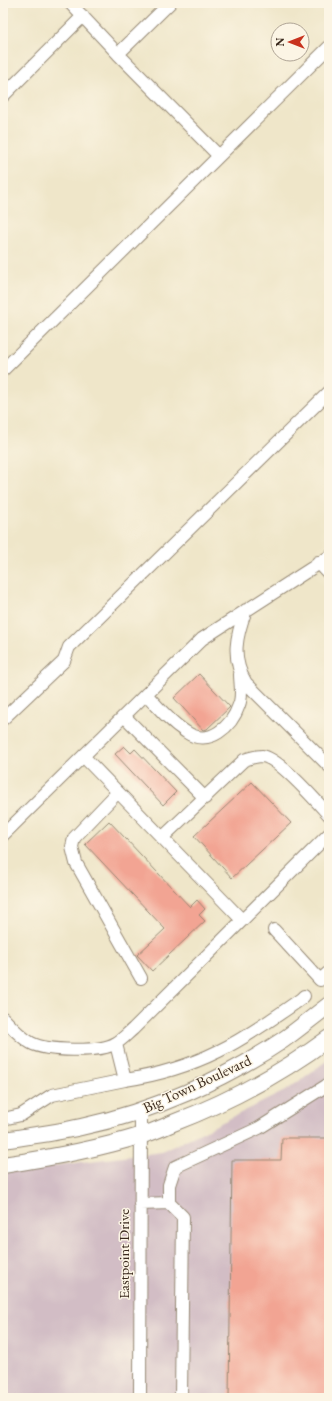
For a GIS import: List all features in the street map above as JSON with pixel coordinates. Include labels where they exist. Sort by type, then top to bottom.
[{"type":"main road","name":"Big Town Boulevard","points":[[3,1140],[82,1127],[141,1110],[178,1096],[240,1066],[284,1040],[329,1005]]},
{"type":"main road","name":"Big Town Boulevard","points":[[3,1165],[48,1158],[140,1136],[191,1116],[254,1086],[302,1058],[329,1038]]},
{"type":"street","points":[[70,3],[219,156]]},
{"type":"street","points":[[118,54],[170,3]]},
{"type":"street","points":[[3,96],[83,16]]},
{"type":"street","points":[[3,370],[329,47]]},
{"type":"street","points":[[3,719],[64,661],[69,647],[329,392]]},
{"type":"street","points":[[3,835],[202,639],[276,592],[318,562],[329,557]]},
{"type":"street","points":[[318,562],[329,574]]},
{"type":"street","points":[[246,610],[236,642],[235,654],[240,671],[246,683],[329,766]]},
{"type":"street","points":[[146,694],[186,733],[195,737],[217,734],[232,720],[240,703],[240,671]]},
{"type":"street","points":[[124,716],[205,798]]},
{"type":"street","points":[[83,756],[242,920]]},
{"type":"street","points":[[162,838],[244,760],[264,756],[277,762],[329,815]]},
{"type":"street","points":[[118,792],[74,838],[72,847],[76,863],[141,978]]},
{"type":"street","points":[[3,1018],[24,1039],[32,1044],[44,1047],[90,1049],[116,1044],[133,1030],[329,834]]},
{"type":"street","points":[[274,930],[320,980],[329,972]]},
{"type":"street","points":[[3,1119],[21,1115],[52,1095],[177,1069],[210,1057],[267,1023],[301,1000],[304,996]]},
{"type":"street","points":[[116,1044],[125,1080]]},
{"type":"street","points":[[181,1398],[183,1217],[169,1203],[169,1185],[175,1167],[259,1128],[329,1084]]},
{"type":"street","name":"Eastpoint Drive","points":[[140,1398],[141,1110]]},
{"type":"street","points":[[140,1204],[169,1203]]},
{"type":"shaded area","points":[[329,1059],[329,1398],[3,1398],[3,1172],[162,1152],[287,1090]]},
{"type":"building","points":[[199,674],[230,707],[207,729],[203,730],[174,698]]},
{"type":"building","points":[[124,746],[131,753],[135,749],[176,792],[163,805],[115,754]]},
{"type":"building","points":[[252,782],[291,823],[232,878],[194,836]]},
{"type":"building","points":[[109,821],[190,907],[197,900],[205,909],[199,915],[205,921],[152,971],[137,955],[165,929],[85,844]]},
{"type":"building","points":[[282,1138],[329,1138],[329,1398],[229,1398],[232,1160],[281,1160]]}]
